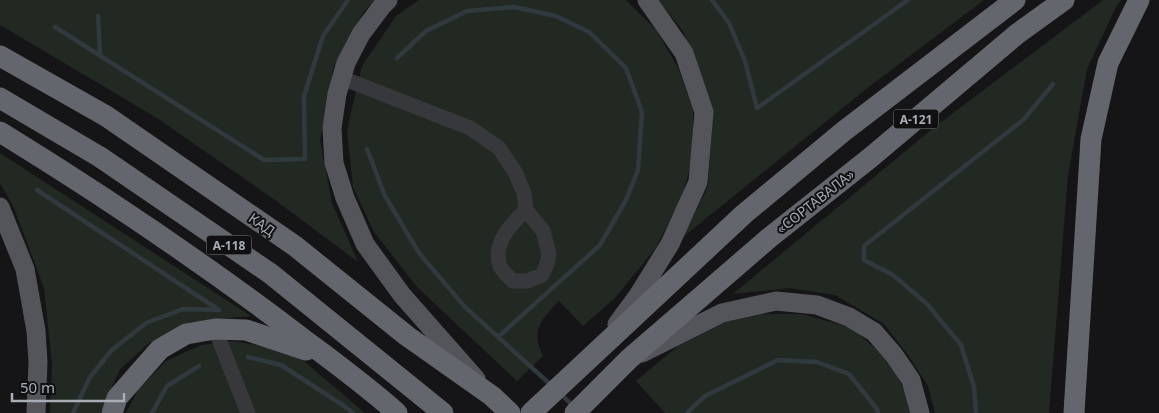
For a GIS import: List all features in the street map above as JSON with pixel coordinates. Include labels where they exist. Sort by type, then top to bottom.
[{"type":"highway","name":"А-121","points":[[531,413],[744,214],[844,131],[1015,0]]},
{"type":"highway","name":"«СОРТАВАЛА»","points":[[575,413],[630,359],[769,238],[870,158],[1017,34],[1064,0]]},
{"type":"highway","points":[[1074,413],[1091,139],[1108,63],[1140,0]]},
{"type":"highway","name":"КАД","points":[[0,56],[106,116],[295,246],[408,336],[492,396],[510,413]]},
{"type":"highway","name":"А-118","points":[[0,98],[100,157],[271,274],[442,413]]},
{"type":"highway","points":[[0,132],[92,189],[251,299],[374,393],[397,413]]},
{"type":"highway","points":[[112,413],[117,398],[160,349],[186,334],[215,329],[246,330],[308,350],[374,393]]},
{"type":"main road","points":[[388,0],[361,34],[346,63],[337,94],[332,128],[334,163],[345,198],[365,244],[402,295],[492,396]]},
{"type":"main road","points":[[602,346],[639,294],[670,244],[698,182],[704,112],[684,54],[647,0]]},
{"type":"main road","points":[[0,207],[25,269],[36,331],[38,362],[36,413]]},
{"type":"main road","points":[[630,359],[722,313],[776,301],[817,305],[849,316],[874,332],[894,355],[911,380],[920,413]]},
{"type":"lane","points":[[342,78],[470,128],[499,148],[515,172],[524,193],[526,210]]},
{"type":"lane","points":[[215,329],[248,413]]},
{"type":"shaded area","points":[[0,0],[376,0],[364,11],[333,70],[320,140],[332,203],[358,262],[275,200],[157,118],[0,25]]},
{"type":"shaded area","points":[[419,0],[626,0],[656,30],[678,68],[693,109],[693,157],[682,197],[655,249],[614,299],[583,326],[559,301],[539,326],[537,340],[543,356],[517,381],[418,288],[374,232],[353,187],[347,130],[362,66],[396,16]]},
{"type":"shaded area","points":[[658,0],[984,0],[870,86],[683,237],[708,186],[713,110],[683,31]]},
{"type":"shaded area","points":[[1103,0],[1121,0],[1087,69],[1068,175],[1049,413],[935,413],[928,386],[908,355],[884,324],[835,295],[789,288],[733,294],[932,129]]},
{"type":"shaded area","points":[[0,153],[251,316],[191,322],[149,343],[120,369],[100,413],[50,413],[52,363],[44,288],[14,208],[0,183]]},
{"type":"shaded area","points":[[764,314],[802,314],[852,328],[889,361],[908,397],[910,413],[665,413],[636,381],[678,346],[726,322]]},
{"type":"shaded area","points":[[233,341],[268,347],[298,356],[365,413],[126,413],[138,390],[166,361],[201,345]]},
{"type":"waterway","points":[[55,27],[264,160],[305,159],[304,96],[323,36],[348,0]]},
{"type":"waterway","points":[[712,0],[729,23],[745,61],[757,108],[908,0]]},
{"type":"waterway","points":[[397,58],[426,31],[467,11],[514,7],[556,16],[589,32],[626,68],[642,112],[638,170],[626,200],[600,245],[498,337]]},
{"type":"waterway","points":[[98,16],[100,55]]},
{"type":"waterway","points":[[976,413],[974,387],[961,345],[927,304],[893,275],[864,260],[864,246],[1024,119],[1053,84]]},
{"type":"waterway","points":[[367,149],[385,196],[419,253],[465,307],[551,385]]},
{"type":"waterway","points":[[37,190],[219,310],[183,309],[146,323],[112,350],[90,377],[73,413]]},
{"type":"waterway","points":[[248,357],[281,365],[353,413]]},
{"type":"waterway","points":[[687,413],[705,396],[778,360],[817,362],[849,374],[877,409],[878,413]]},
{"type":"waterway","points":[[152,413],[167,386],[199,366]]},
{"type":"waterway","points":[[561,394],[573,406]]}]
